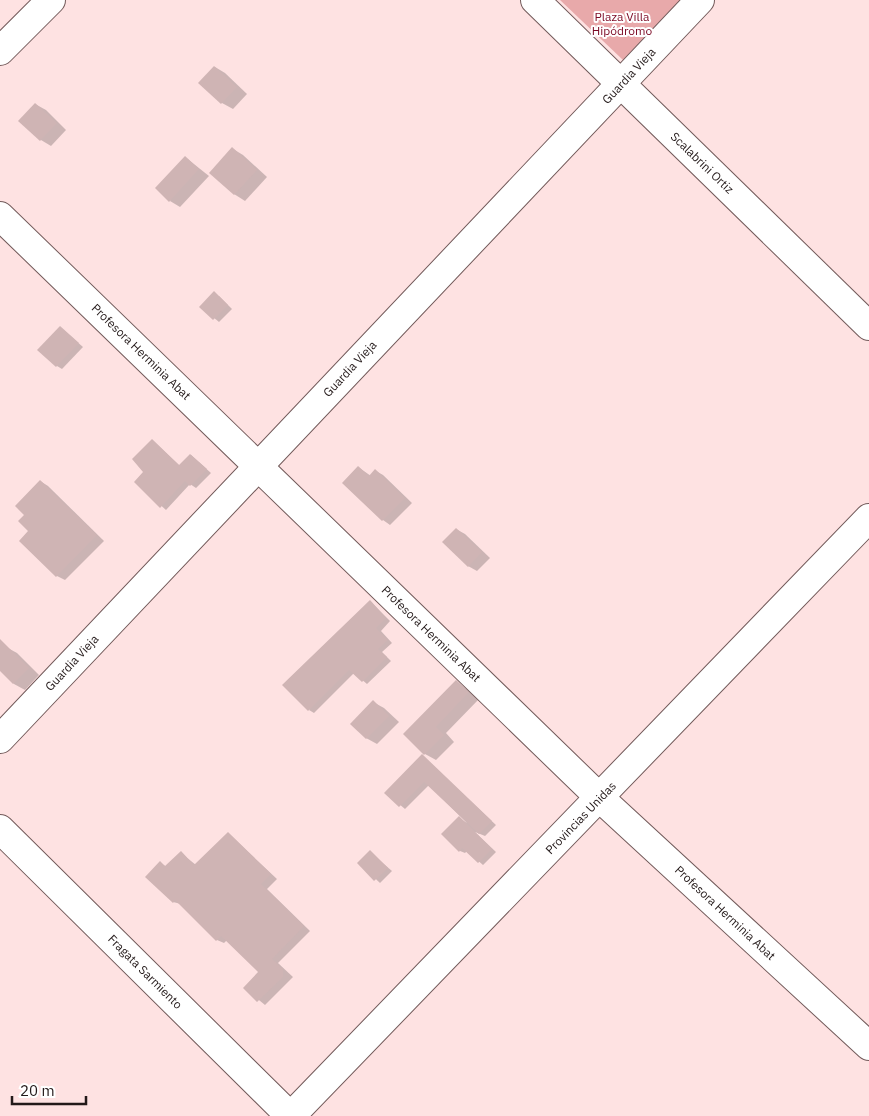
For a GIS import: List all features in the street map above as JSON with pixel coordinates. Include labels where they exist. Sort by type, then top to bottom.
[{"type":"street","points":[[0,51],[51,0]]},
{"type":"street","name":"Scalabrini Ortiz","points":[[535,0],[869,326]]},
{"type":"street","name":"Guardia Vieja","points":[[0,739],[700,0]]},
{"type":"street","name":"Profesora Herminia Abat","points":[[0,216],[600,798],[869,1046]]},
{"type":"street","name":"Provincias Unidas","points":[[290,1116],[600,798],[869,518]]},
{"type":"street","name":"Fragata Sarmiento","points":[[0,829],[290,1116]]},
{"type":"green space","name":"Plaza Villa Hipódromo","points":[[560,0],[680,0],[623,60]]},
{"type":"building","points":[[214,66],[237,87],[221,104],[198,83]]},
{"type":"building","points":[[35,103],[57,123],[40,141],[18,121]]},
{"type":"building","points":[[232,147],[257,170],[234,195],[209,173]]},
{"type":"building","points":[[185,156],[199,169],[169,202],[155,188]]},
{"type":"building","points":[[214,291],[228,305],[213,320],[199,307]]},
{"type":"building","points":[[60,326],[79,343],[56,367],[37,350]]},
{"type":"building","points":[[152,439],[179,465],[190,454],[207,469],[190,486],[185,481],[160,508],[134,482],[143,472],[132,459]]},
{"type":"building","points":[[358,466],[369,476],[375,469],[405,498],[382,521],[342,483]]},
{"type":"building","points":[[40,480],[97,535],[56,577],[19,541],[28,531],[18,521],[24,515],[15,506]]},
{"type":"building","points":[[456,528],[482,552],[468,567],[442,542]]},
{"type":"building","points":[[370,600],[386,618],[376,628],[388,640],[378,649],[387,657],[362,682],[349,670],[308,711],[282,685]]},
{"type":"building","points":[[0,639],[29,668],[13,684],[0,671]]},
{"type":"building","points":[[456,680],[469,692],[436,727],[444,735],[424,755],[403,734]]},
{"type":"building","points":[[373,700],[389,716],[366,739],[350,724]]},
{"type":"building","points":[[422,754],[492,821],[479,834],[424,782],[399,807],[384,793]]},
{"type":"building","points":[[459,816],[492,849],[478,863],[462,848],[459,852],[441,834]]},
{"type":"building","points":[[228,832],[271,874],[261,884],[304,926],[272,959],[283,969],[283,977],[257,1002],[243,988],[258,972],[221,936],[216,941],[175,900],[173,903],[145,877],[160,861],[165,866],[181,851],[194,865]]},
{"type":"building","points":[[370,850],[388,868],[374,881],[357,863]]}]
